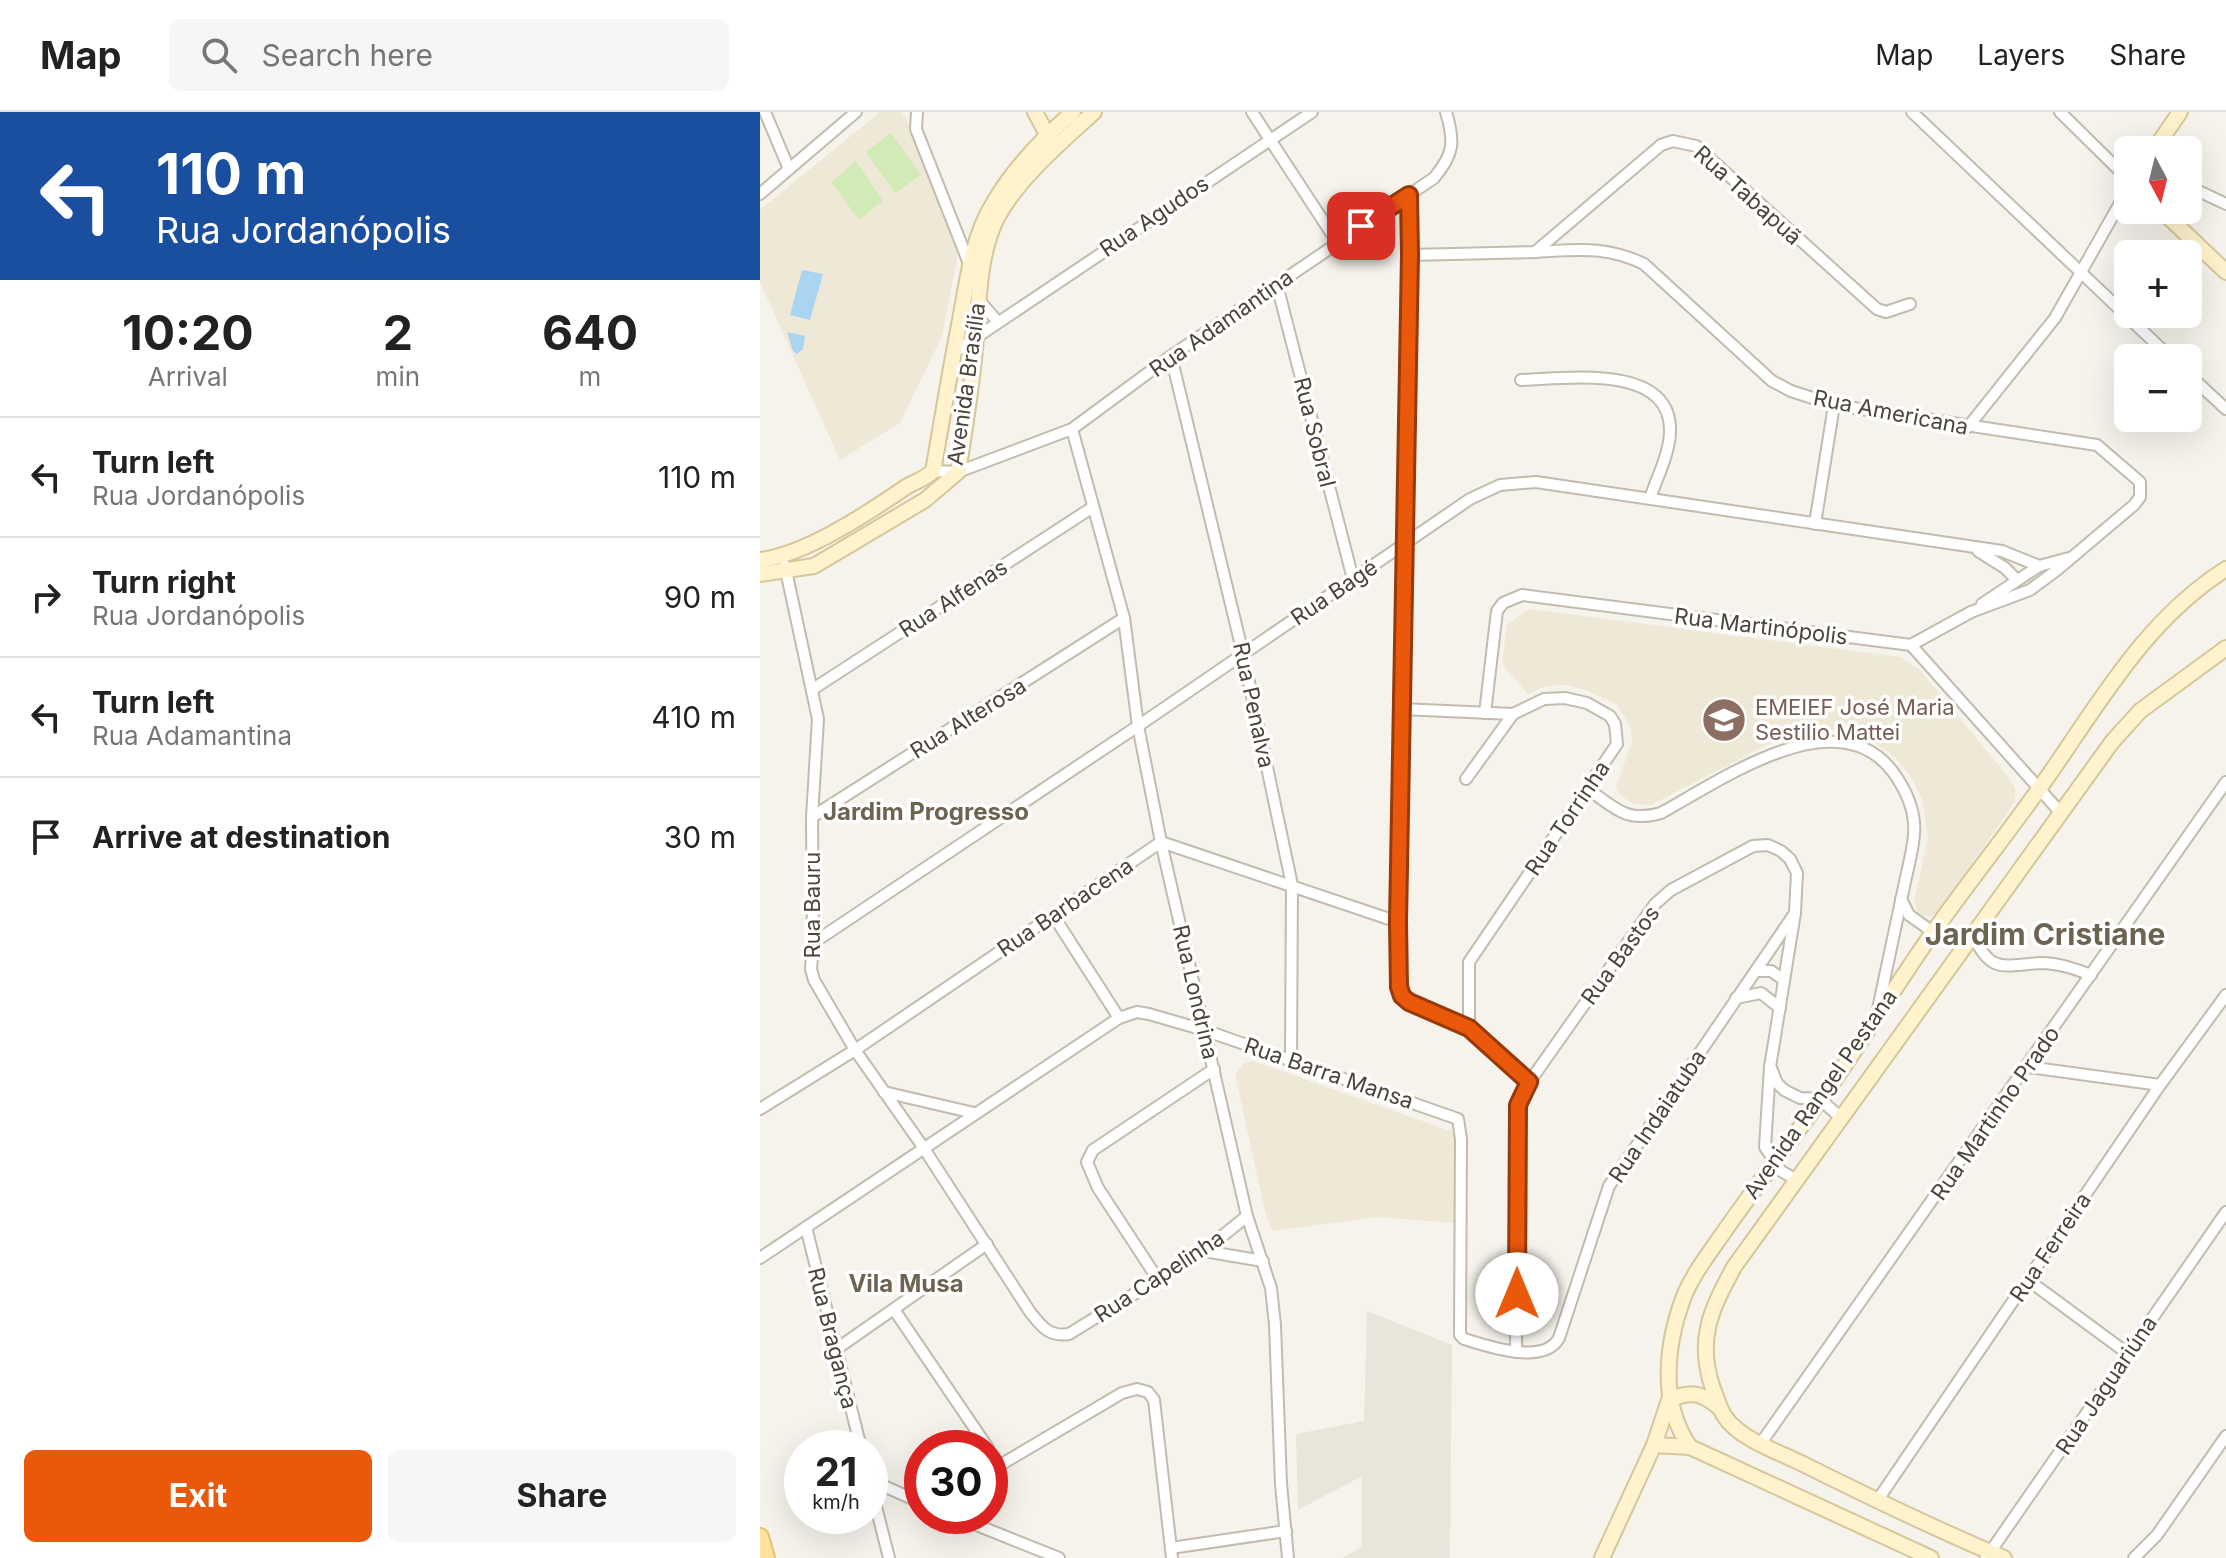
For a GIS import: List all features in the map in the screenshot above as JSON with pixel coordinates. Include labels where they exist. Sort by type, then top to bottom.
[{"type":"main road","points":[[1035,112],[1051,141]]},
{"type":"main road","name":"Avenida Brasília","points":[[760,560],[814,566],[925,500],[958,472],[976,339],[977,298],[985,256],[997,218],[1073,112]]},
{"type":"main road","name":"Avenida Brasília","points":[[760,574],[784,564],[933,471],[970,266],[992,204],[1051,141],[1094,112]]},
{"type":"main road","points":[[2164,136],[2180,112]]},
{"type":"main road","points":[[2176,224],[2226,272]]},
{"type":"main road","name":"Avenida Rangel Pestana","points":[[1690,1447],[1681,1435],[1670,1400],[1672,1347],[1685,1294],[1694,1276],[2123,666],[2165,620],[2225,572]]},
{"type":"main road","name":"Avenida Rangel Pestana","points":[[1994,1556],[1877,1501],[1733,1426],[1720,1408],[1709,1378],[1706,1328],[1713,1305],[1734,1267],[2112,742],[2140,711],[2226,648]]},
{"type":"main road","points":[[1602,1558],[1654,1445],[1670,1400],[1683,1394],[1697,1393],[1706,1396],[1720,1408]]},
{"type":"main road","points":[[1654,1445],[1690,1447],[1931,1558]]},
{"type":"main road","points":[[760,1537],[766,1558]]},
{"type":"street","points":[[765,112],[789,169]]},
{"type":"street","points":[[760,194],[856,112]]},
{"type":"street","points":[[917,112],[916,129],[970,266]]},
{"type":"street","points":[[1252,112],[1337,242]]},
{"type":"street","name":"Rua Agudos","points":[[953,353],[1312,112]]},
{"type":"street","name":"Rua Adamantina","points":[[933,471],[958,472],[1072,429],[1171,356],[1434,178],[1449,161],[1453,135],[1446,112]]},
{"type":"street","points":[[1912,112],[2156,344]]},
{"type":"street","points":[[2060,112],[2114,165]]},
{"type":"street","name":"Rua Tabapuã","points":[[1535,252],[1661,145],[1673,141],[1687,142],[1696,146],[1877,309],[1886,312],[1910,304]]},
{"type":"street","points":[[2202,193],[2226,204]]},
{"type":"street","points":[[1409,195],[1399,987],[1402,996],[1409,1002],[1469,1028],[1529,1082]]},
{"type":"street","points":[[1968,427],[2047,331],[2114,214]]},
{"type":"street","name":"Rua Americana","points":[[1535,252],[1599,249],[1623,254],[1644,264],[1772,381],[1791,391],[1834,405],[2097,445],[2140,482],[2140,497],[2074,556]]},
{"type":"street","points":[[1410,255],[1535,252]]},
{"type":"street","name":"Rua Sobral","points":[[1277,285],[1353,579]]},
{"type":"street","points":[[977,298],[998,322]]},
{"type":"street","name":"Rua Penalva","points":[[1171,356],[1243,654],[1292,885],[1291,1058]]},
{"type":"street","points":[[1521,380],[1616,378],[1634,383],[1655,397],[1670,429],[1650,498]]},
{"type":"street","points":[[2202,387],[2226,409]]},
{"type":"street","points":[[1815,524],[1834,405]]},
{"type":"street","name":"Rua Londrina","points":[[1072,429],[1124,618],[1138,726],[1161,842],[1247,1216],[1271,1288],[1288,1558]]},
{"type":"street","name":"Rua Bagé","points":[[813,943],[1470,499],[1500,485],[1536,482],[1650,498],[2002,551],[2039,566]]},
{"type":"street","name":"Rua Alfenas","points":[[813,689],[1093,507]]},
{"type":"street","name":"Rua Bagé","points":[[1973,548],[1995,561],[2017,580]]},
{"type":"street","points":[[2060,812],[1911,645],[1971,612],[2039,566],[2074,556]]},
{"type":"street","points":[[1971,612],[2030,590],[2074,556]]},
{"type":"street","name":"Rua Bauru","points":[[784,564],[818,719],[812,817],[811,969],[814,980],[855,1050],[1044,1330],[1058,1336],[1069,1334]]},
{"type":"street","name":"Rua Martinópolis","points":[[1485,713],[1497,611],[1503,603],[1522,595],[1911,645]]},
{"type":"street","name":"Rua Alterosa","points":[[812,817],[1124,618]]},
{"type":"street","name":"Rua Torrinha","points":[[1401,709],[1513,714],[1544,699],[1565,698],[1587,703],[1610,716],[1615,724],[1617,744],[1469,962],[1469,1028]]},
{"type":"street","points":[[1466,779],[1513,714]]},
{"type":"street","points":[[1588,789],[1620,812],[1641,818],[1661,813],[1789,747],[1823,740],[1861,748],[1877,756],[1890,768],[1911,804],[1914,835],[1877,1014]]},
{"type":"street","name":"Rua Martinho Prado","points":[[1761,1443],[2226,782]]},
{"type":"street","points":[[1161,842],[1398,922]]},
{"type":"street","name":"Rua Barbacena","points":[[760,1109],[855,1050],[1161,842]]},
{"type":"street","name":"Rua Bastos","points":[[1516,1352],[1518,1105],[1529,1082],[1655,904],[1671,890],[1733,855],[1753,846],[1768,845],[1790,859],[1797,873],[1795,913],[1770,1067],[1765,1147],[1774,1162]]},
{"type":"street","points":[[1901,899],[1909,915],[1933,932]]},
{"type":"street","name":"Rua Indaiatuba","points":[[1516,1352],[1547,1350],[1555,1346],[1609,1186],[1795,913]]},
{"type":"street","points":[[760,1258],[1119,1018],[1053,915]]},
{"type":"street","points":[[1973,935],[1978,947],[1994,965],[2044,963],[2091,975]]},
{"type":"street","points":[[1756,971],[1771,971],[1784,980]]},
{"type":"street","points":[[1736,998],[1761,993],[1780,1008]]},
{"type":"street","name":"Rua Ferreira","points":[[1877,1501],[2160,1085],[2226,995]]},
{"type":"street","name":"Rua Barra Mansa","points":[[1119,1018],[1137,1012],[1204,1030],[1458,1119],[1461,1139],[1460,1335],[1506,1352],[1516,1352]]},
{"type":"street","points":[[1770,1067],[1784,1090],[1800,1098],[1820,1099],[1841,1118]]},
{"type":"street","points":[[2028,1067],[2160,1085]]},
{"type":"street","points":[[1157,1278],[1090,1174],[1087,1162],[1093,1150],[1214,1069]]},
{"type":"street","points":[[884,1092],[974,1113]]},
{"type":"street","points":[[1774,1162],[1781,1171],[1797,1180]]},
{"type":"street","name":"Rua Jaguariúna","points":[[1994,1556],[2127,1353],[2226,1212]]},
{"type":"street","name":"Rua Capelinha","points":[[1069,1334],[1204,1251],[1247,1216]]},
{"type":"street","name":"Rua Bragança","points":[[806,1227],[856,1430]]},
{"type":"street","points":[[835,1350],[987,1244]]},
{"type":"street","points":[[1204,1251],[1263,1261]]},
{"type":"street","points":[[2028,1280],[2127,1353]]},
{"type":"street","points":[[895,1311],[975,1430]]},
{"type":"street","points":[[1008,1460],[1122,1393],[1137,1389],[1148,1392],[1154,1400],[1171,1553],[1286,1531]]},
{"type":"street","points":[[2134,1558],[2157,1535],[2226,1436]]},
{"type":"street","points":[[883,1534],[889,1558]]},
{"type":"street","points":[[999,1534],[1059,1558]]},
{"type":"shaded area","points":[[880,112],[900,112],[906,118],[958,253],[942,336],[900,423],[840,460],[760,282],[760,210]]},
{"type":"shaded area","points":[[1529,609],[1901,657],[1920,670],[2010,779],[2015,788],[2015,802],[1938,912],[1930,917],[1918,913],[1914,902],[1928,839],[1923,802],[1913,780],[1897,759],[1855,733],[1820,729],[1784,736],[1651,805],[1633,804],[1620,795],[1616,787],[1632,741],[1631,728],[1617,705],[1567,685],[1545,686],[1528,694],[1502,664],[1507,625]]},
{"type":"shaded area","points":[[1254,1061],[1456,1133],[1454,1223],[1376,1217],[1273,1231],[1265,1212],[1235,1074],[1245,1062]]},
{"type":"shaded area","points":[[1367,1311],[1452,1345],[1450,1558],[1343,1558],[1362,1547],[1362,1476],[1298,1510],[1296,1434],[1364,1421]]},
{"type":"green space","points":[[891,133],[921,175],[895,193],[866,152]]},
{"type":"green space","points":[[856,161],[883,201],[859,220],[831,182]]},
{"type":"water","points":[[802,270],[823,274],[810,320],[790,315]]},
{"type":"water","points":[[787,332],[805,336],[803,349],[797,354],[793,351]]},
{"type":"place","name":"EMEIEF José Maria Sestilio Mattei","points":[[1724,720]]},
{"type":"district","name":"Jardim Progresso","points":[[926,812]]},
{"type":"district","name":"Jardim Cristiane","points":[[2045,935]]},
{"type":"district","name":"Vila Musa","points":[[906,1284]]},
{"type":"route","points":[[1361,226],[1409,195],[1399,987],[1402,996],[1409,1002],[1469,1028],[1529,1082],[1518,1105],[1517,1294]]}]
